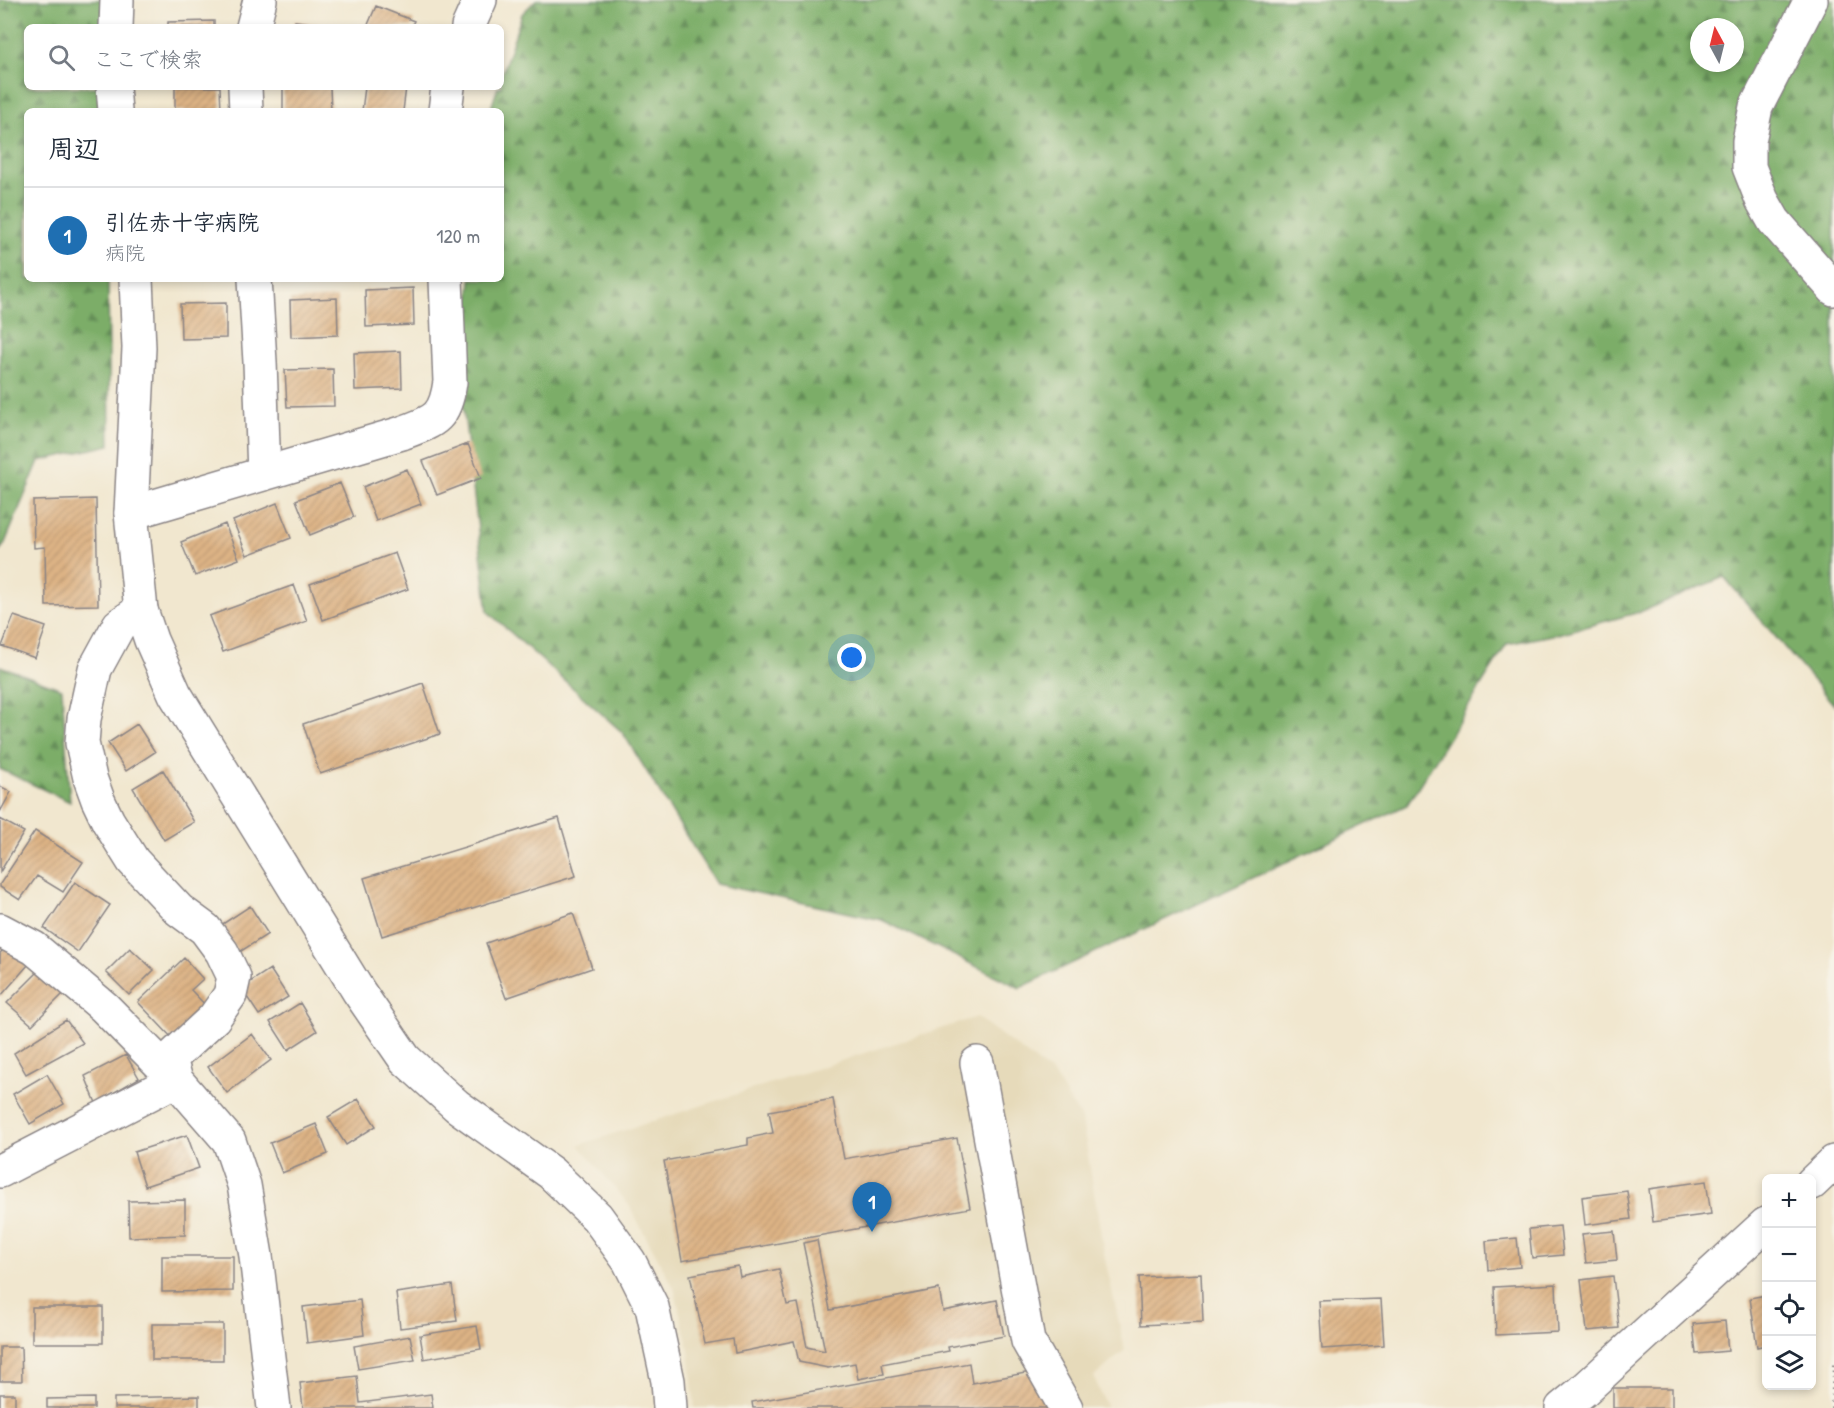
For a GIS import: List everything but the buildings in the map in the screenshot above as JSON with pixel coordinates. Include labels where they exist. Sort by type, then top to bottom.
[{"type":"street","points":[[116,24],[117,0]]},
{"type":"street","points":[[254,24],[260,0]]},
{"type":"street","points":[[469,24],[480,0]]},
{"type":"street","points":[[1810,0],[1756,107],[1749,141],[1749,167],[1762,200],[1774,221],[1834,289]]},
{"type":"street","points":[[113,90],[115,108]]},
{"type":"street","points":[[245,90],[246,108]]},
{"type":"street","points":[[445,108],[448,90]]},
{"type":"street","points":[[136,282],[139,348],[131,513],[141,610],[151,640],[175,694],[359,992],[405,1059],[457,1106],[551,1173],[597,1217],[629,1261],[652,1307],[668,1381],[670,1408]]},
{"type":"street","points":[[255,282],[264,474]]},
{"type":"street","points":[[131,513],[430,423],[443,411],[448,398],[450,382],[446,282]]},
{"type":"street","points":[[141,610],[119,625],[95,669],[84,719],[82,743],[98,800],[120,840],[134,861],[179,910],[206,929],[222,952],[234,977],[230,995],[214,1018],[170,1059],[176,1080]]},
{"type":"street","points":[[0,930],[34,948],[104,1006],[176,1080],[229,1141],[244,1185],[256,1256],[274,1408]]},
{"type":"street","points":[[977,1063],[1028,1341],[1066,1408]]},
{"type":"street","points":[[0,1171],[176,1080]]},
{"type":"street","points":[[1816,1179],[1834,1162]]},
{"type":"street","points":[[1562,1408],[1763,1228]]},
{"type":"path","points":[[1832,1408],[1834,1364]]},
{"type":"shaded area","points":[[977,1017],[1053,1074],[1082,1120],[1105,1259],[1125,1350],[1094,1377],[1107,1408],[695,1408],[689,1350],[674,1288],[629,1205],[579,1145]]},
{"type":"green space","points":[[0,0],[106,0],[102,24],[24,24],[24,90],[104,90],[104,108],[24,108],[24,282],[108,282],[110,445],[39,461],[0,550]]},
{"type":"green space","points":[[536,0],[1834,0],[1834,705],[1724,577],[1640,612],[1562,633],[1507,644],[1407,805],[1020,988],[882,920],[716,884],[623,733],[488,612],[462,397],[471,282],[504,282],[504,108],[491,108],[497,90],[504,90],[504,68],[522,14]]},
{"type":"green space","points":[[0,666],[62,689],[70,802],[0,769]]},
{"type":"place","name":"引佐赤十字病院","points":[[872,1232]]}]
